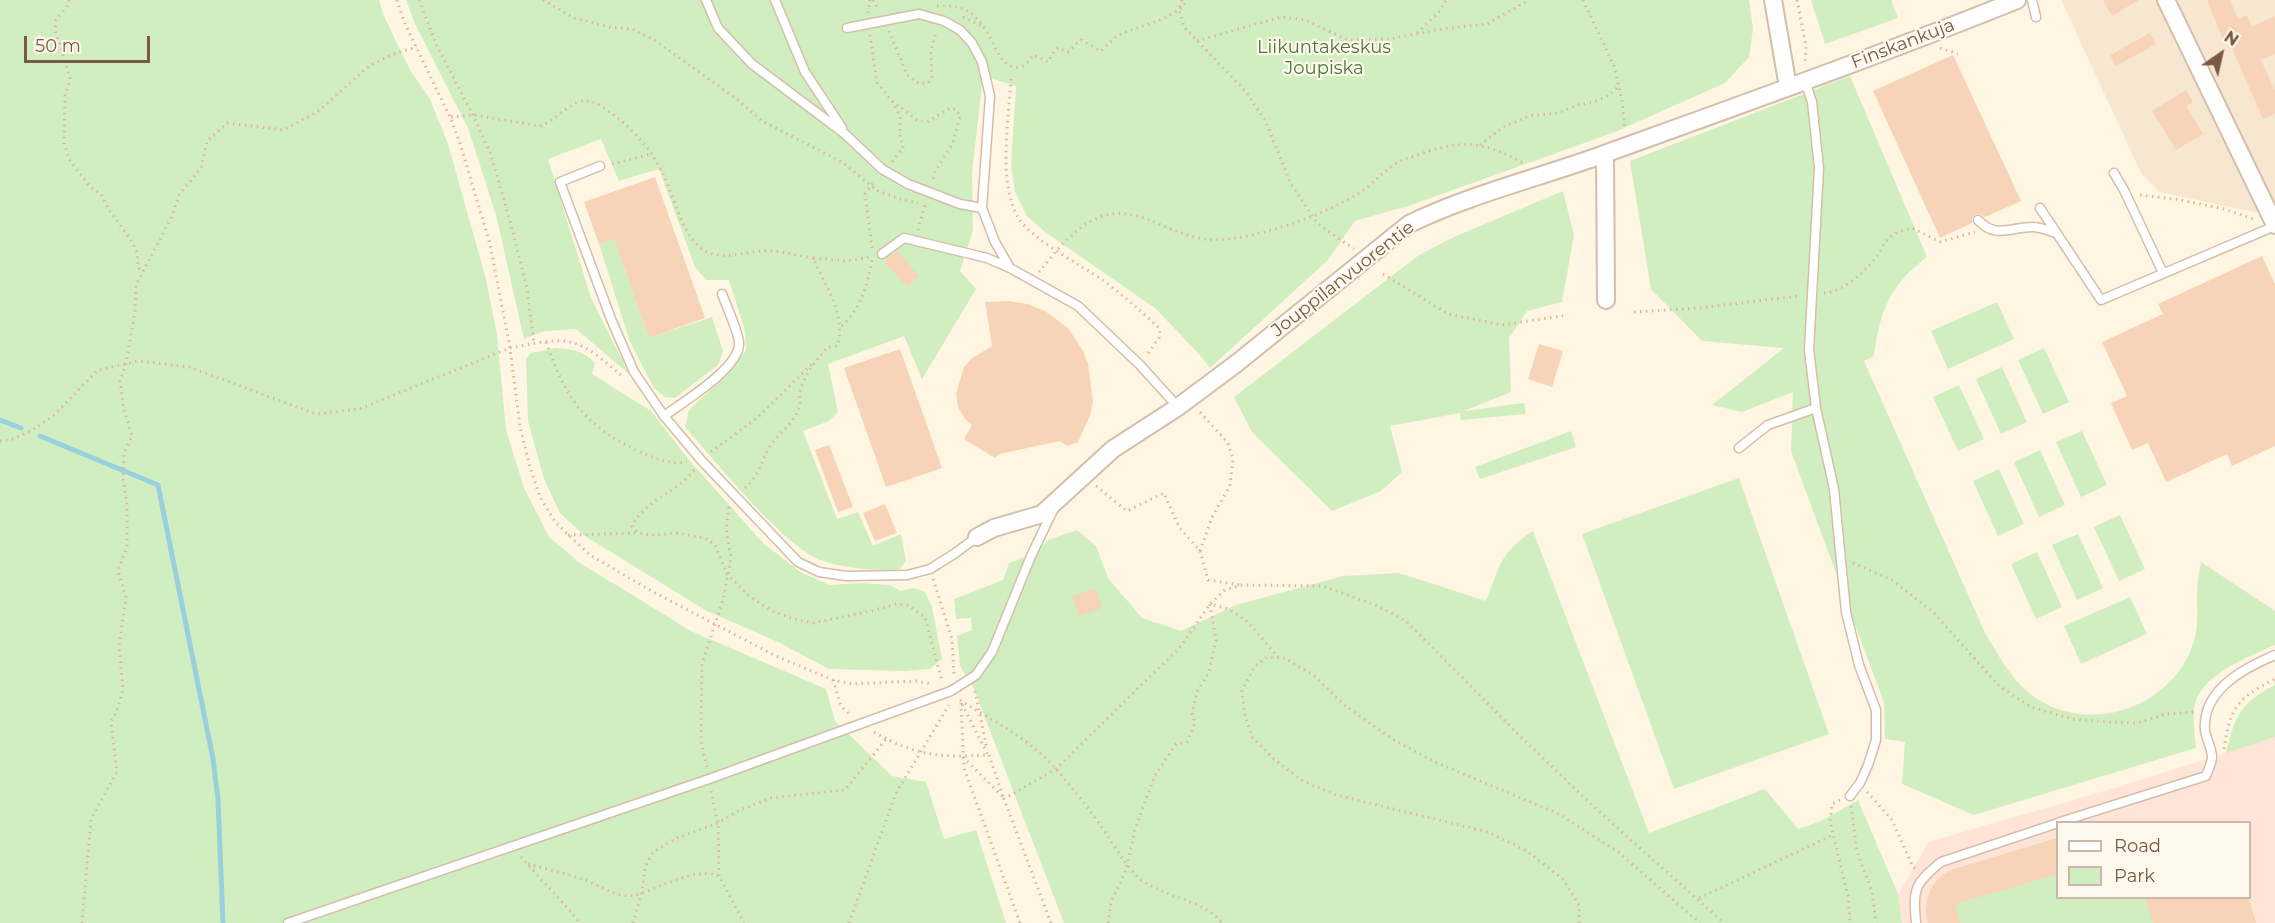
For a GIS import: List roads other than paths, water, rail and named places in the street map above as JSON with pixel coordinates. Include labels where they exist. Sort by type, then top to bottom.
[{"type":"street","points":[[1773,0],[1788,87]]},
{"type":"street","name":"Finskankuja","points":[[1788,87],[1918,40],[2017,0]]},
{"type":"street","points":[[2166,0],[2272,225]]},
{"type":"street","name":"Jouppilanvuorentie","points":[[977,537],[994,528],[1042,514],[1113,449],[1178,407],[1237,363],[1409,224],[1436,211],[1605,154],[1788,87]]},
{"type":"street","points":[[1605,154],[1606,300]]},
{"type":"lane","points":[[706,0],[718,28],[752,64],[848,136],[884,170],[908,184],[960,204],[982,208]]},
{"type":"lane","points":[[775,0],[805,72],[848,136]]},
{"type":"lane","points":[[2032,0],[2036,17]]},
{"type":"lane","points":[[847,28],[920,14],[944,21],[960,30],[972,43],[982,62],[990,96],[982,208],[995,242],[1010,268]]},
{"type":"lane","points":[[1805,80],[1812,102],[1819,168],[1809,350],[1816,408],[1834,489],[1846,612],[1858,665],[1876,710],[1876,740],[1860,783],[1850,795]]},
{"type":"lane","points":[[600,166],[560,183],[611,319],[634,372],[664,416],[701,460],[798,562],[819,572],[846,576],[907,575],[930,569],[977,537]]},
{"type":"lane","points":[[2114,173],[2124,189],[2163,273]]},
{"type":"lane","points":[[2040,208],[2101,300],[2272,225]]},
{"type":"lane","points":[[1978,220],[1985,228],[1997,231],[2035,227],[2056,233]]},
{"type":"lane","points":[[877,255],[904,238],[987,258],[1010,268],[1078,306],[1140,365],[1178,407]]},
{"type":"lane","points":[[664,416],[717,376],[735,358],[739,343],[722,294]]},
{"type":"lane","points":[[1739,448],[1768,425],[1816,408]]},
{"type":"lane","points":[[288,923],[709,779],[952,691],[976,675],[992,652],[1031,556],[1054,512],[1055,501]]},
{"type":"lane","points":[[2065,821],[2206,776],[2212,758],[2205,729],[2207,712],[2216,694],[2233,678],[2275,655]]},
{"type":"lane","points":[[1916,923],[1914,894],[1926,874],[1941,862],[2056,824]]},
{"type":"waterway","points":[[0,420],[21,428]]},
{"type":"waterway","points":[[40,436],[158,485],[213,759],[218,799],[223,923]]},
{"type":"park label","name":"Liikuntakeskus Joupiska","points":[[1324,58]]}]
